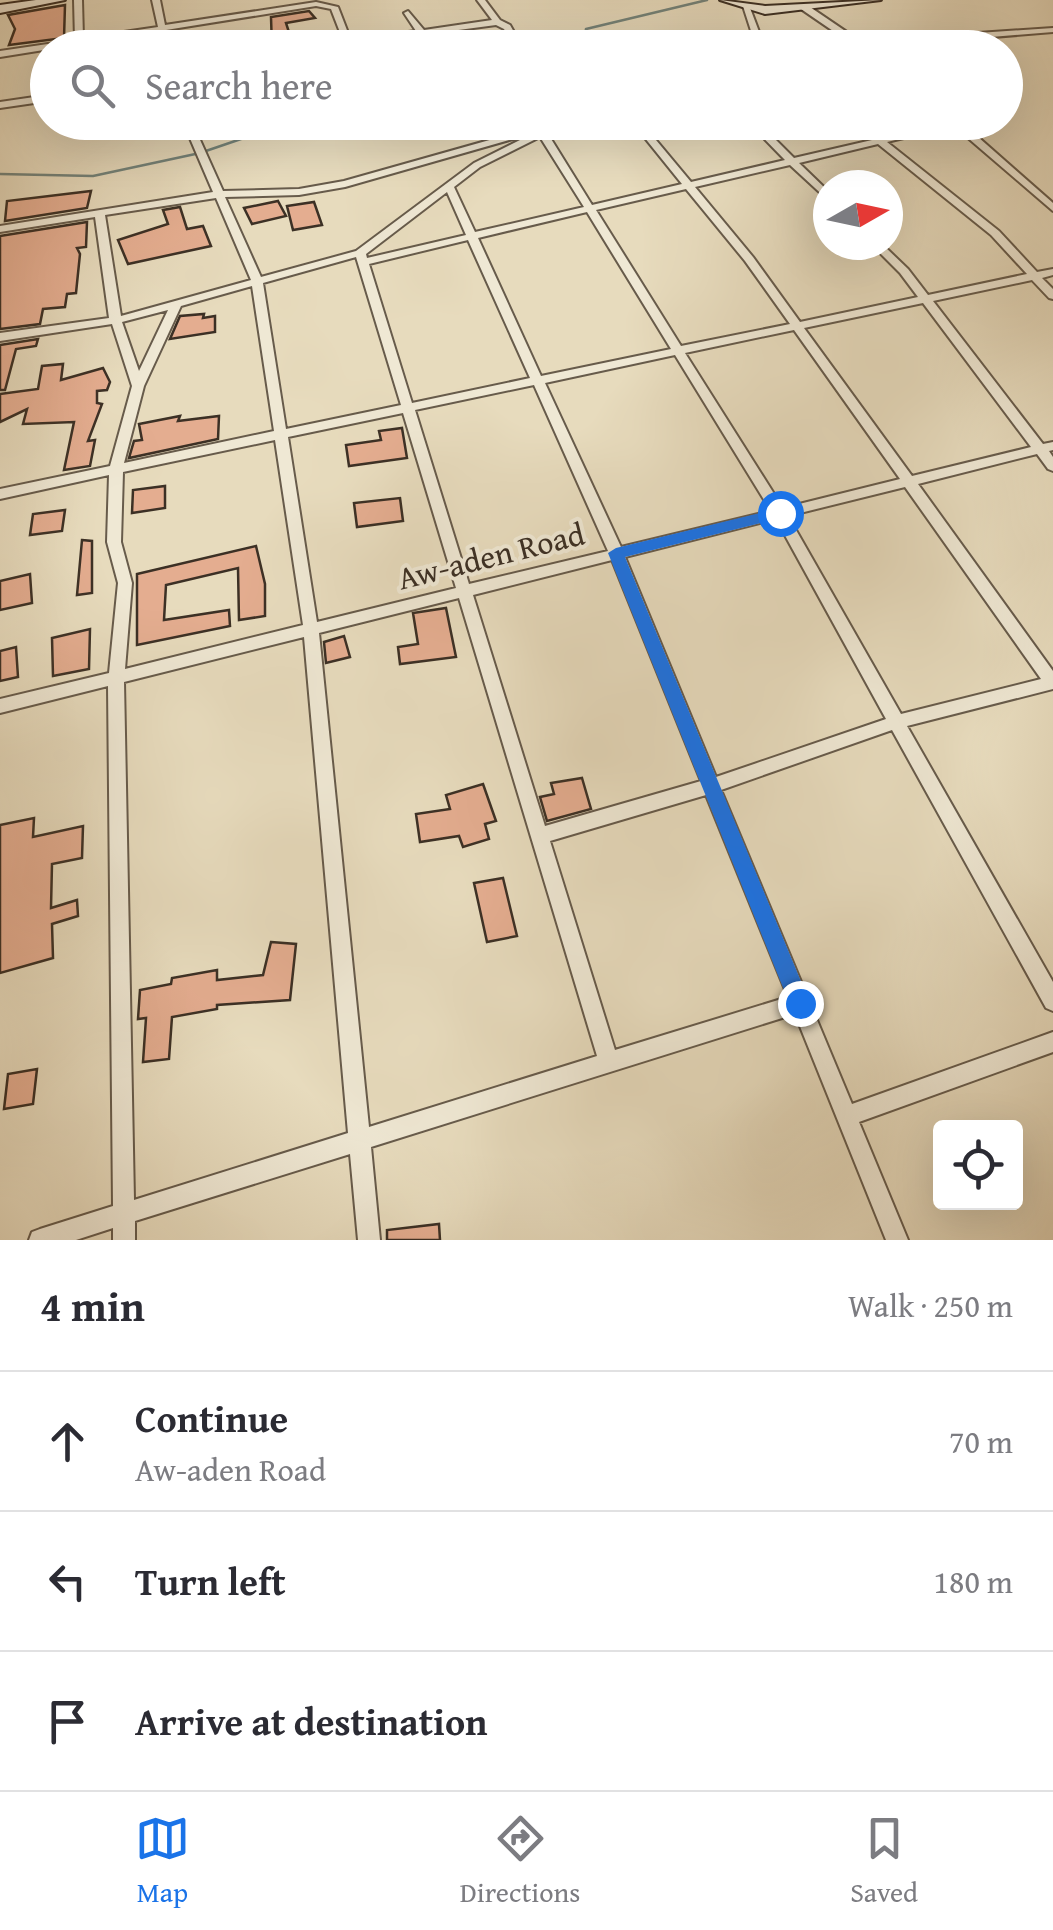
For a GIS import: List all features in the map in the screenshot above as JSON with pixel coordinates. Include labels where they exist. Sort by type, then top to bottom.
[{"type":"street","points":[[0,9],[58,0]]},
{"type":"street","points":[[78,0],[79,30]]},
{"type":"street","points":[[156,0],[159,28]]},
{"type":"street","points":[[236,0],[241,15]]},
{"type":"street","points":[[481,0],[497,22],[509,30]]},
{"type":"street","points":[[726,0],[746,8],[875,0]]},
{"type":"street","points":[[149,30],[316,2],[334,7],[343,30]]},
{"type":"street","points":[[804,6],[838,30]]},
{"type":"street","points":[[746,8],[753,30]]},
{"type":"street","points":[[408,12],[421,30]]},
{"type":"street","points":[[437,30],[497,22]]},
{"type":"street","points":[[1023,32],[1053,30]]},
{"type":"street","points":[[0,54],[30,50]]},
{"type":"street","points":[[0,105],[30,101]]},
{"type":"street","points":[[196,140],[258,280],[312,629],[369,1240]]},
{"type":"street","points":[[0,228],[221,194],[300,192],[346,184],[506,140]]},
{"type":"street","points":[[362,258],[477,165],[523,140]]},
{"type":"street","points":[[548,140],[780,513],[1053,1001]]},
{"type":"street","points":[[538,836],[711,786],[897,722],[1053,683],[798,327],[651,140]]},
{"type":"street","points":[[770,140],[813,182]]},
{"type":"street","points":[[0,336],[118,320],[258,280],[472,237],[883,140]]},
{"type":"street","points":[[975,140],[1053,208]]},
{"type":"street","points":[[879,141],[995,233],[1053,296]]},
{"type":"street","points":[[449,186],[616,553],[897,1240]]},
{"type":"street","points":[[100,213],[118,320],[138,386]]},
{"type":"street","points":[[362,258],[609,1062]]},
{"type":"street","points":[[891,260],[1046,448],[1053,466]]},
{"type":"street","points":[[0,494],[1053,272]]},
{"type":"street","points":[[124,1240],[116,679],[125,583],[114,542],[116,469],[138,386],[176,304]]},
{"type":"street","name":"Aw-aden Road","points":[[0,706],[1046,448]]},
{"type":"street","points":[[40,1240],[800,1003]]},
{"type":"street","points":[[846,1116],[1053,1042]]},
{"type":"building","points":[[65,5],[64,30],[30,30],[30,42],[9,45],[15,29],[8,15]]},
{"type":"building","points":[[309,11],[315,18],[286,23],[288,30],[271,30],[271,17]]},
{"type":"building","points":[[91,191],[87,208],[5,221],[7,201]]},
{"type":"building","points":[[278,201],[286,216],[252,224],[244,208]]},
{"type":"building","points":[[314,202],[322,225],[293,230],[287,206]]},
{"type":"building","points":[[180,207],[187,229],[203,226],[211,246],[128,264],[118,240],[168,224],[163,210]]},
{"type":"building","points":[[87,222],[86,247],[77,248],[80,254],[76,293],[67,294],[65,307],[43,309],[40,324],[0,329],[0,236]]},
{"type":"building","points":[[204,314],[203,318],[215,316],[215,332],[170,339],[180,316]]},
{"type":"building","points":[[38,339],[36,346],[16,349],[5,390],[0,390],[0,345]]},
{"type":"building","points":[[63,364],[61,380],[103,368],[110,382],[107,390],[97,391],[97,403],[102,404],[88,441],[95,440],[90,466],[64,470],[74,422],[23,424],[27,409],[0,422],[0,394],[38,389],[42,366]]},
{"type":"building","points":[[180,416],[178,421],[219,416],[218,439],[129,458],[134,441],[142,440],[139,424]]},
{"type":"building","points":[[402,428],[407,458],[349,466],[346,445],[381,440],[379,431]]},
{"type":"building","points":[[165,486],[165,508],[132,513],[133,490]]},
{"type":"building","points":[[400,498],[403,521],[357,527],[354,503]]},
{"type":"building","points":[[65,510],[62,531],[30,535],[33,514]]},
{"type":"building","points":[[82,540],[92,541],[92,593],[77,595]]},
{"type":"building","points":[[256,546],[265,584],[265,616],[239,620],[238,568],[166,585],[164,620],[229,610],[230,626],[137,645],[137,574]]},
{"type":"building","points":[[30,574],[32,603],[0,610],[0,581]]},
{"type":"building","points":[[446,608],[456,657],[400,664],[398,647],[418,644],[413,613]]},
{"type":"building","points":[[90,629],[89,669],[53,676],[52,638]]},
{"type":"building","points":[[344,636],[350,657],[326,663],[324,642]]},
{"type":"building","points":[[16,647],[18,677],[0,681],[0,651]]},
{"type":"building","points":[[582,778],[591,809],[547,821],[540,797],[554,794],[551,783]]},
{"type":"building","points":[[483,784],[496,821],[485,824],[489,839],[463,847],[459,836],[420,842],[416,814],[450,809],[446,795]]},
{"type":"building","points":[[34,818],[33,837],[83,826],[82,858],[52,864],[51,908],[77,900],[78,916],[52,924],[53,958],[0,973],[0,825]]},
{"type":"building","points":[[503,878],[517,936],[487,942],[474,883]]},
{"type":"building","points":[[271,942],[296,944],[290,1000],[217,1005],[217,1009],[172,1017],[169,1059],[143,1062],[146,1018],[138,1019],[140,990],[171,984],[172,978],[217,970],[217,980],[263,975]]},
{"type":"building","points":[[37,1069],[33,1104],[4,1109],[8,1074]]},
{"type":"building","points":[[439,1224],[440,1240],[387,1240],[387,1230]]},
{"type":"waterway","points":[[586,30],[707,0]]},
{"type":"waterway","points":[[0,174],[93,176],[200,153],[238,140]]},
{"type":"route","points":[[780,513],[616,553],[800,1003]]}]
